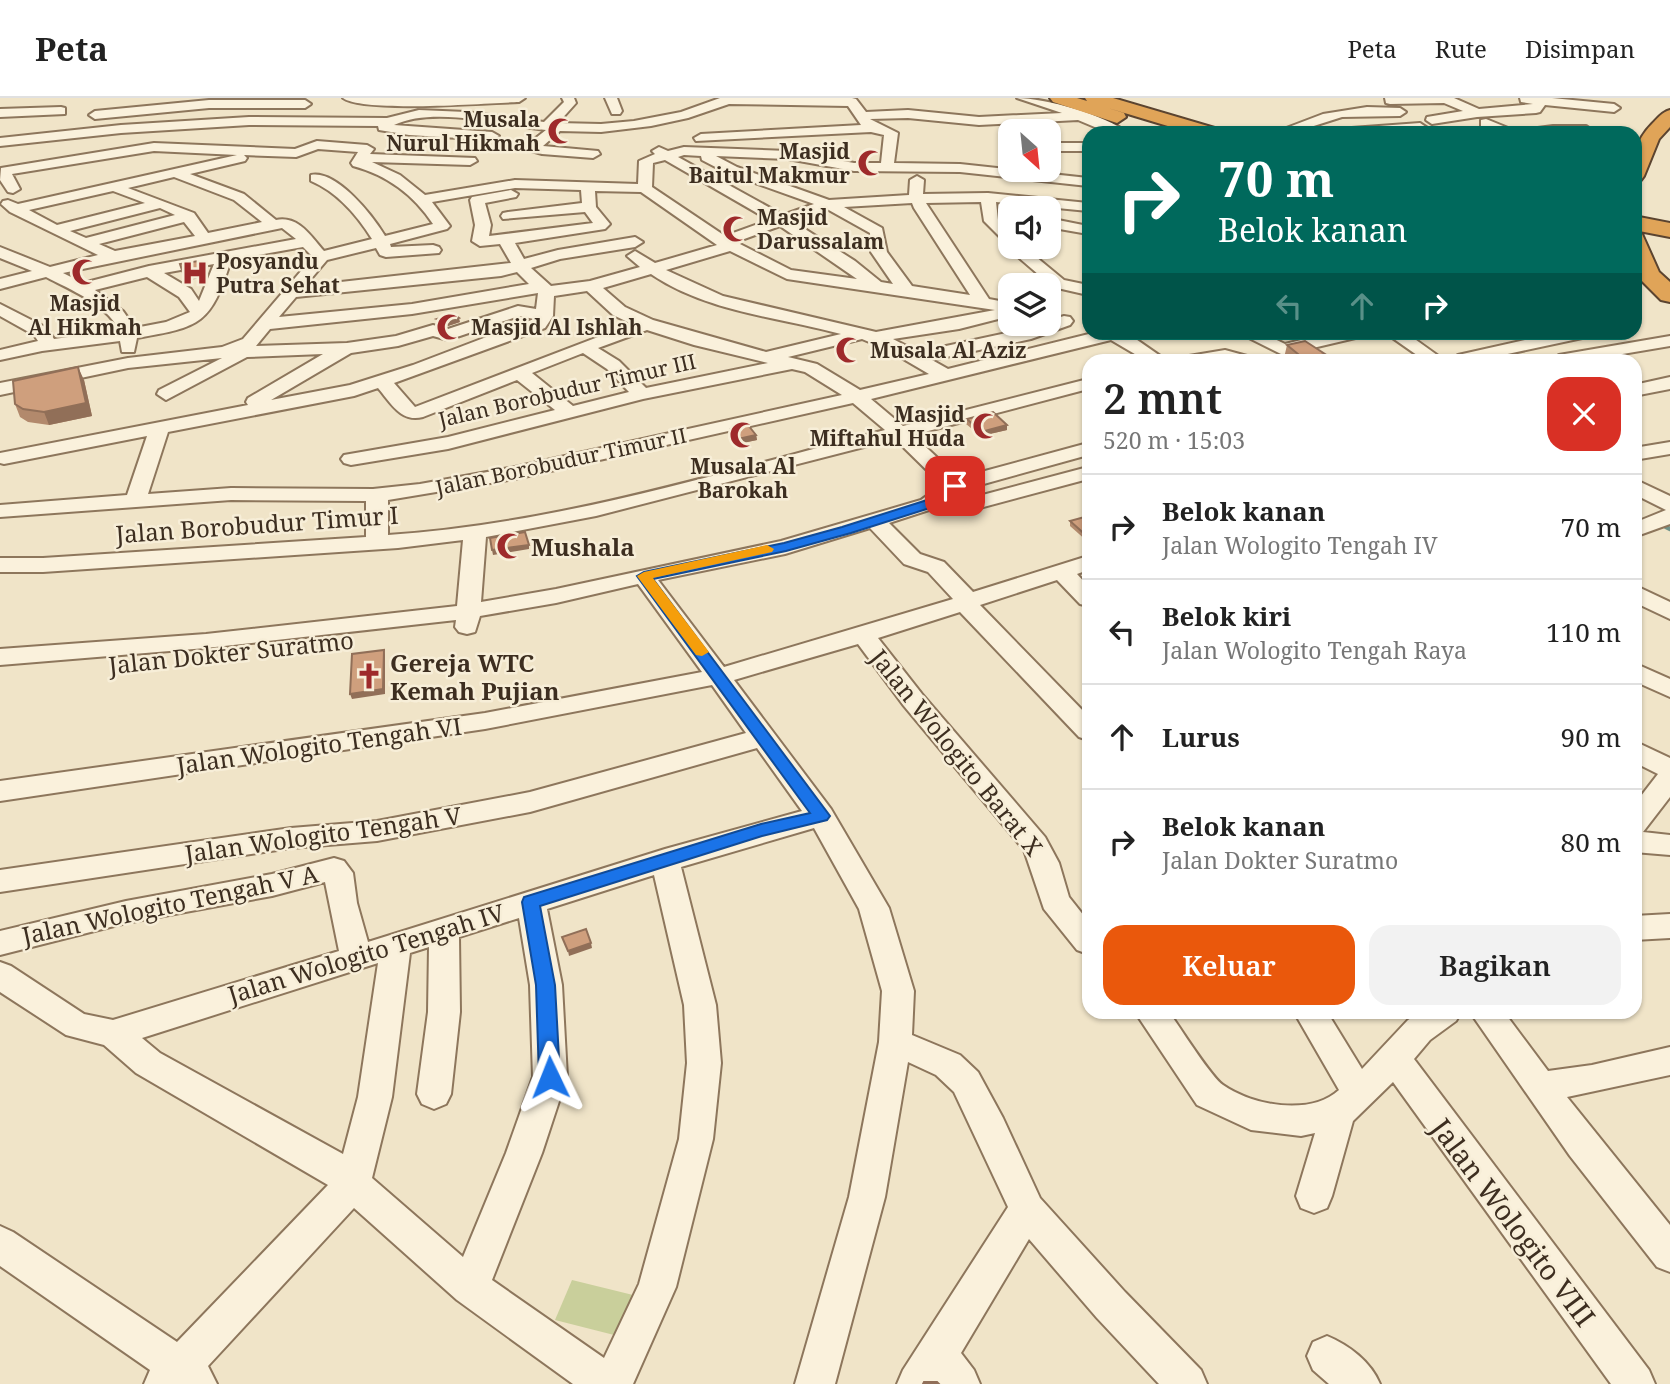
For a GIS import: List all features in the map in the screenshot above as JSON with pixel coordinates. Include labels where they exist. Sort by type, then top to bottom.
[{"type":"highway","points":[[1094,98],[1188,126]]},
{"type":"highway","points":[[1073,104],[1129,126]]},
{"type":"highway","points":[[1073,104],[1140,126]]},
{"type":"highway","points":[[1073,104],[1153,126]]},
{"type":"highway","points":[[1642,130],[1663,107]]},
{"type":"highway","points":[[1642,156],[1663,107]]},
{"type":"highway","points":[[1642,218],[1670,223]]},
{"type":"highway","points":[[1642,225],[1670,230]]},
{"type":"highway","points":[[1642,248],[1670,242]]},
{"type":"highway","points":[[1642,263],[1648,275],[1670,295]]},
{"type":"highway","points":[[1642,268],[1652,293],[1670,306]]},
{"type":"street","points":[[349,98],[373,106]]},
{"type":"street","points":[[338,108],[519,98]]},
{"type":"street","points":[[568,98],[570,103],[567,108],[533,147],[593,154]]},
{"type":"street","points":[[611,98],[617,111]]},
{"type":"street","points":[[1023,98],[1039,103]]},
{"type":"street","points":[[1517,98],[1538,106],[1601,119]]},
{"type":"street","points":[[0,142],[121,129],[249,121],[391,122],[499,136],[522,124],[553,127],[626,126],[679,116],[705,101],[729,99],[820,100],[908,114],[979,121],[1073,104]]},
{"type":"street","points":[[1389,99],[1403,115]]},
{"type":"street","points":[[1389,99],[1446,99],[1495,126]]},
{"type":"street","points":[[1433,126],[1568,101],[1617,103]]},
{"type":"street","points":[[0,113],[130,104],[254,102],[317,105]]},
{"type":"street","points":[[801,115],[892,102],[979,109],[1039,103],[1073,104],[1107,126]]},
{"type":"street","points":[[1592,126],[1617,103]]},
{"type":"street","points":[[855,106],[870,128],[889,147],[920,162],[1082,181]]},
{"type":"street","points":[[61,109],[75,135],[145,161],[237,189],[260,200],[278,224]]},
{"type":"street","points":[[1320,126],[1360,111],[1403,115],[1425,126]]},
{"type":"street","points":[[1348,126],[1403,115]]},
{"type":"street","points":[[1,460],[130,434],[158,409],[258,348],[265,324],[321,257],[442,226],[421,200],[394,178],[376,166],[358,163],[391,122]]},
{"type":"street","points":[[626,126],[643,147],[668,155],[716,186],[784,222],[849,264],[877,287]]},
{"type":"street","points":[[720,153],[701,138],[870,128]]},
{"type":"street","points":[[1061,131],[1082,132]]},
{"type":"street","points":[[113,256],[22,212],[9,191],[6,171],[164,147],[301,153],[317,145],[363,154],[471,168],[394,178]]},
{"type":"street","points":[[643,147],[645,188]]},
{"type":"street","points":[[788,155],[830,164],[889,147]]},
{"type":"street","points":[[1061,147],[1082,147]]},
{"type":"street","points":[[191,176],[234,150]]},
{"type":"street","points":[[668,155],[696,151],[788,155],[844,151]]},
{"type":"street","points":[[696,151],[732,170],[828,204],[877,231],[879,251],[906,290]]},
{"type":"street","points":[[22,212],[191,176],[269,152]]},
{"type":"street","points":[[311,159],[363,154]]},
{"type":"street","points":[[920,162],[998,159]]},
{"type":"street","points":[[67,176],[145,161]]},
{"type":"street","points":[[920,162],[916,197],[938,236],[960,263],[983,302]]},
{"type":"street","points":[[191,176],[259,207],[278,224]]},
{"type":"street","points":[[316,178],[332,183],[382,242],[386,252],[433,250]]},
{"type":"street","points":[[513,189],[477,202],[483,225],[480,240],[513,239],[600,226],[602,223],[590,207],[580,182]]},
{"type":"street","points":[[421,200],[580,182],[645,188],[663,204],[723,241],[794,276],[906,290],[998,306]]},
{"type":"street","points":[[513,189],[508,216],[521,267],[545,290]]},
{"type":"street","points":[[119,190],[186,212],[197,224],[204,238]]},
{"type":"street","points":[[265,324],[400,310],[597,284],[653,270],[723,241],[784,222],[828,204],[916,197],[988,197],[1082,206]]},
{"type":"street","points":[[988,197],[988,216],[998,226]]},
{"type":"street","points":[[55,230],[158,204]]},
{"type":"street","points":[[508,216],[590,207]]},
{"type":"street","points":[[85,243],[189,216]]},
{"type":"street","points":[[988,216],[998,216]]},
{"type":"street","points":[[0,284],[113,256],[278,224],[293,226],[321,257]]},
{"type":"street","points":[[1061,225],[1082,229]]},
{"type":"street","points":[[1061,237],[1082,231]]},
{"type":"street","points":[[80,289],[149,271],[309,241]]},
{"type":"street","points":[[290,293],[521,267],[573,253],[658,250],[723,241]]},
{"type":"street","points":[[635,249],[653,270],[683,288],[714,299],[869,336],[945,375]]},
{"type":"street","points":[[587,267],[635,249]]},
{"type":"street","points":[[0,252],[52,273],[80,289],[125,324],[129,334],[128,363]]},
{"type":"street","points":[[573,253],[587,267],[619,311],[647,324],[794,363],[824,374],[855,395],[955,486]]},
{"type":"street","points":[[0,355],[129,334],[182,322],[200,313],[215,285],[224,256]]},
{"type":"street","points":[[1029,259],[1043,273]]},
{"type":"street","points":[[149,271],[186,293],[200,313]]},
{"type":"street","points":[[1061,282],[1082,274]]},
{"type":"street","points":[[1061,286],[1082,289]]},
{"type":"street","points":[[542,320],[545,290]]},
{"type":"street","points":[[983,302],[998,299]]},
{"type":"street","points":[[0,309],[41,332],[49,345]]},
{"type":"street","points":[[0,389],[128,363],[208,353],[258,348],[347,348],[398,341],[432,331],[448,335],[517,311],[542,320],[581,348],[612,365],[642,394]]},
{"type":"street","points":[[765,357],[869,336],[972,322],[998,314]]},
{"type":"street","points":[[158,409],[238,412],[383,382],[542,320]]},
{"type":"street","points":[[1061,320],[1082,326]]},
{"type":"street","points":[[383,382],[411,414],[436,407],[519,372],[647,324]]},
{"type":"street","points":[[916,358],[1020,336]]},
{"type":"street","name":"Jalan Borobudur Timur II","points":[[0,511],[231,494],[377,494],[420,490],[515,473],[764,419],[1084,340]]},
{"type":"street","points":[[1126,340],[1148,354]]},
{"type":"street","points":[[1262,340],[1283,350]]},
{"type":"street","points":[[1266,354],[1325,340]]},
{"type":"street","points":[[1404,340],[1426,354]]},
{"type":"street","points":[[1486,354],[1550,340]]},
{"type":"street","points":[[1594,354],[1670,341]]},
{"type":"street","points":[[238,412],[347,348]]},
{"type":"street","points":[[135,502],[158,409],[173,385],[176,374],[173,358]]},
{"type":"street","name":"Jalan Borobudur Timur III","points":[[351,459],[448,443],[642,394],[794,363]]},
{"type":"street","points":[[519,372],[569,412]]},
{"type":"street","points":[[1642,389],[1670,383]]},
{"type":"street","name":"Jalan Borobudur Timur I","points":[[0,565],[43,565],[377,542],[475,532],[596,510],[1082,386]]},
{"type":"street","points":[[436,407],[448,443]]},
{"type":"street","points":[[1642,453],[1670,448]]},
{"type":"street","name":"Jalan Dokter Suratmo","points":[[929,504],[955,486],[1082,451]]},
{"type":"street","points":[[1005,473],[1024,491]]},
{"type":"street","name":"Jalan Dokter Suratmo","points":[[0,676],[138,654],[468,619],[771,558],[786,547],[929,504],[976,503],[1082,475]]},
{"type":"street","points":[[1642,489],[1670,505]]},
{"type":"street","points":[[377,494],[377,542]]},
{"type":"street","points":[[1642,528],[1670,516]]},
{"type":"street","points":[[875,521],[912,559],[936,567],[1082,726]]},
{"type":"street","points":[[468,619],[475,532]]},
{"type":"street","points":[[1642,532],[1670,542]]},
{"type":"street","name":"Jalan Wologito Tengah VI","points":[[0,791],[485,721],[720,676],[863,635],[1082,565]]},
{"type":"street","points":[[1061,571],[1082,593]]},
{"type":"street","points":[[650,584],[821,816],[874,908],[898,991],[895,1042],[867,1197],[815,1384]]},
{"type":"street","points":[[1642,596],[1670,612]]},
{"type":"street","name":"Jalan Wologito Barat X","points":[[863,635],[913,700],[1035,844],[1045,863],[1055,901],[1082,935]]},
{"type":"street","name":"Jalan Dokter Suratmo","points":[[0,657],[138,654]]},
{"type":"street","points":[[1642,678],[1670,690]]},
{"type":"street","name":"Jalan Wologito Tengah V","points":[[0,881],[291,838],[377,831],[530,802],[764,737]]},
{"type":"street","points":[[1642,754],[1670,769]]},
{"type":"street","points":[[1642,815],[1670,778]]},
{"type":"street","name":"Jalan Wologito Tengah IV","points":[[113,1034],[665,860],[821,816]]},
{"type":"street","points":[[1642,843],[1670,845]]},
{"type":"street","points":[[613,1384],[657,1287],[696,1139],[703,1075],[700,1005],[665,860]]},
{"type":"street","name":"Jalan Wologito Tengah V A","points":[[0,943],[126,912],[272,885],[334,869],[338,873],[342,903],[356,956]]},
{"type":"street","points":[[470,1287],[524,1153],[550,1077],[546,985],[531,902]]},
{"type":"street","points":[[1642,928],[1670,926]]},
{"type":"street","points":[[434,1094],[443,1032],[447,966],[443,929]]},
{"type":"street","points":[[0,1244],[180,1378],[353,1184],[375,1097],[396,946]]},
{"type":"street","points":[[0,975],[77,1026],[113,1034],[148,1063],[336,1169],[470,1287],[607,1384]]},
{"type":"street","points":[[1156,1019],[1209,1095],[1251,1115],[1301,1121],[1348,1103],[1395,1059],[1419,1030],[1435,1019]]},
{"type":"street","points":[[1313,1019],[1348,1103],[1314,1196]]},
{"type":"street","points":[[1492,1019],[1548,1086],[1666,1239]]},
{"type":"street","points":[[895,1042],[948,1065],[966,1082],[991,1129],[1027,1210],[1111,1305],[1187,1384]]},
{"type":"street","name":"Jalan Wologito VIII","points":[[1395,1059],[1635,1384]]},
{"type":"street","points":[[1548,1086],[1670,1061]]},
{"type":"street","points":[[938,1375],[1007,1238],[1027,1210]]},
{"type":"street","points":[[1327,1356],[1360,1384]]},
{"type":"green space","points":[[572,1280],[633,1295],[618,1336],[555,1320]]},
{"type":"building","points":[[198,261],[202,269],[183,273],[180,264]]},
{"type":"building","points":[[453,314],[459,318],[447,322],[437,319]]},
{"type":"building","points":[[1305,341],[1325,354],[1298,354],[1287,345]]},
{"type":"building","points":[[78,367],[86,403],[44,412],[23,409],[15,404],[13,381]]},
{"type":"building","name":"Masjid Miftahul Huda","points":[[993,412],[1007,425],[981,432],[967,419]]},
{"type":"building","points":[[748,425],[756,435],[738,439],[731,429]]},
{"type":"building","points":[[1082,518],[1082,532],[1070,521]]},
{"type":"building","name":"Mushala","points":[[525,532],[529,545],[492,550],[490,538]]},
{"type":"building","name":"Gereja WTC Kemah Pujian","points":[[384,650],[383,689],[350,694],[352,654]]},
{"type":"building","points":[[586,929],[591,943],[568,951],[562,937]]},
{"type":"waterway","points":[[1666,527],[1670,529]]},
{"type":"slow traffic","points":[[702,652],[644,576],[767,549]]},
{"type":"place","name":"Musala Nurul Hikmah","points":[[561,131]]},
{"type":"place","name":"Masjid Baitul Makmur","points":[[871,163]]},
{"type":"place","name":"Masjid Darussalam","points":[[736,229]]},
{"type":"place","name":"Masjid Al Hikmah","points":[[85,272]]},
{"type":"place","name":"Posyandu Putra Sehat","points":[[195,273]]},
{"type":"place","name":"Masjid Al Ishlah","points":[[450,327]]},
{"type":"place","name":"Musala Al Aziz","points":[[849,350]]},
{"type":"place","name":"Masjid Miftahul Huda","points":[[986,426]]},
{"type":"place","name":"Musala Al Barokah","points":[[743,435]]},
{"type":"place","name":"Mushala","points":[[510,546]]},
{"type":"place","name":"Gereja WTC Kemah Pujian","points":[[369,676]]},
{"type":"route","points":[[550,1077],[546,985],[531,902],[761,831],[821,816],[644,576],[786,547],[846,530],[929,504],[955,486]]}]
